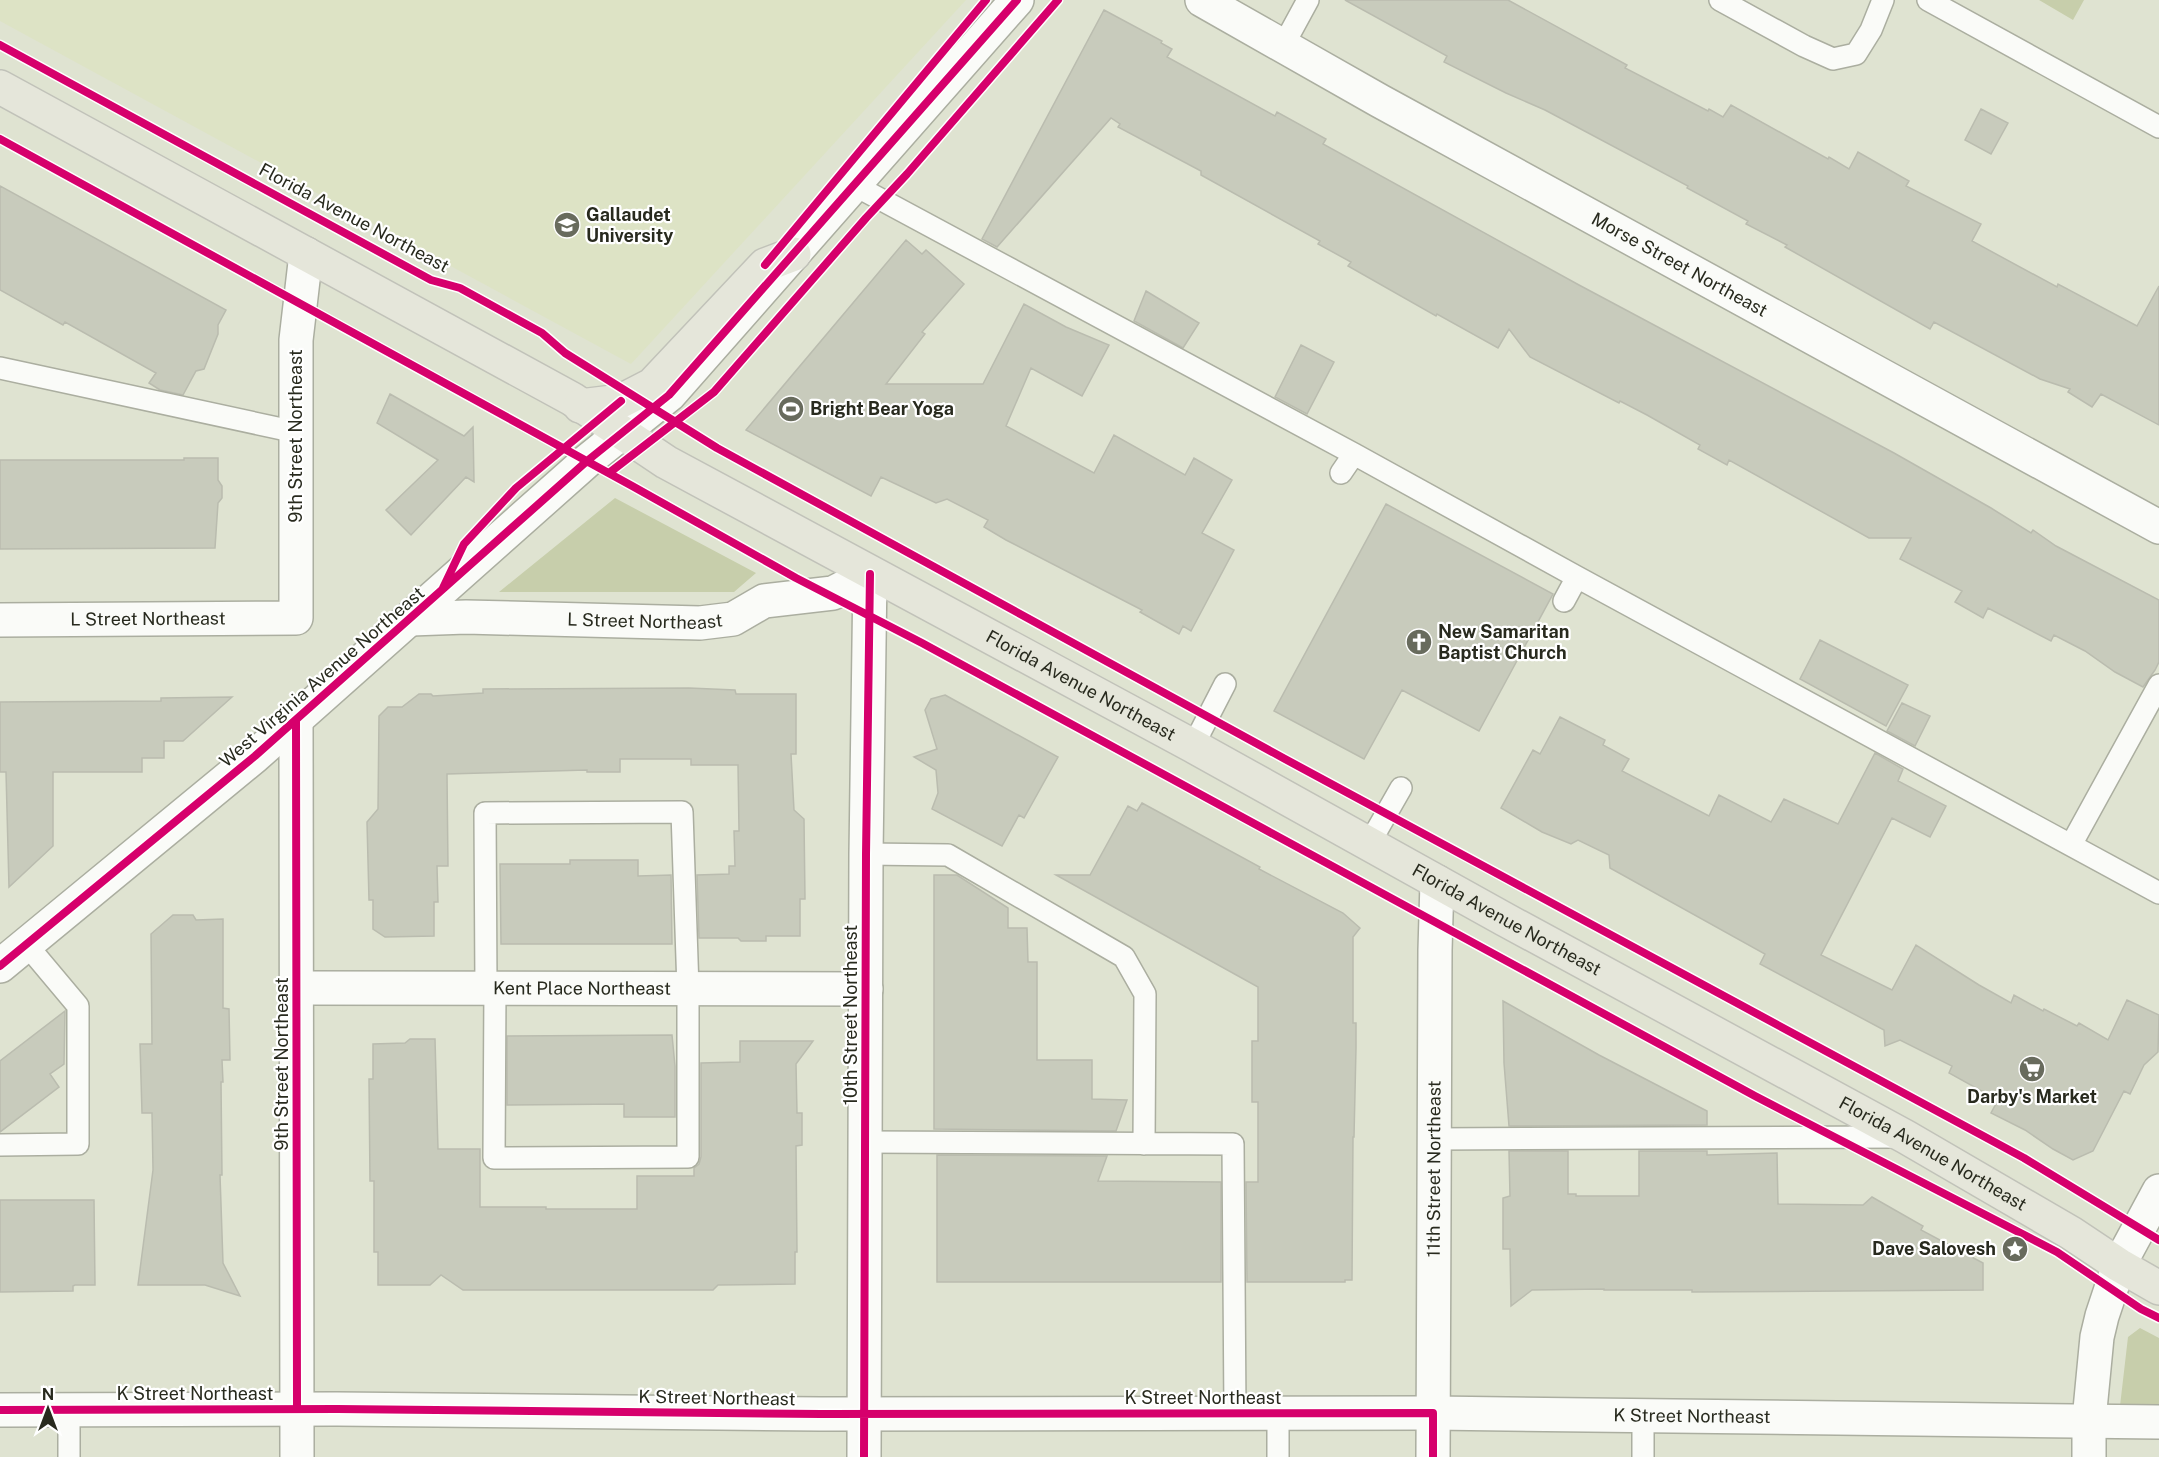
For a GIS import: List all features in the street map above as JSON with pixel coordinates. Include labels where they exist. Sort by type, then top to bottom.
[{"type":"main road","name":"Florida Avenue Northeast","points":[[0,87],[572,399],[666,462],[870,574],[1193,746],[1437,882],[1906,1137],[2071,1233],[2159,1288]]},
{"type":"main road","points":[[580,406],[621,401],[652,385],[765,264],[794,254]]},
{"type":"street","name":"West Virginia Avenue Northeast","points":[[0,966],[255,756],[587,461],[669,395],[1017,0]]},
{"type":"street","name":"Morse Street Northeast","points":[[1202,0],[1482,158],[2159,527]]},
{"type":"street","name":"9th Street Northeast","points":[[296,618],[296,340],[306,254]]},
{"type":"street","name":"L Street Northeast","points":[[411,619],[466,617],[700,623],[733,619],[764,601],[833,593],[870,574]]},
{"type":"street","name":"10th Street Northeast","points":[[864,1457],[866,854],[870,574]]},
{"type":"street","name":"L Street Northeast","points":[[0,620],[296,618]]},
{"type":"street","name":"9th Street Northeast","points":[[296,720],[297,1457]]},
{"type":"street","name":"11th Street Northeast","points":[[1433,1457],[1437,882]]},
{"type":"street","name":"Kent Place Northeast","points":[[297,988],[866,989]]},
{"type":"street","points":[[2088,1457],[2097,1337],[2102,1316],[2119,1265],[2159,1191]]},
{"type":"street","name":"K Street Northeast","points":[[0,1410],[297,1409],[864,1414],[1433,1413],[2159,1422]]},
{"type":"lane","points":[[1283,46],[1308,0]]},
{"type":"lane","points":[[1720,0],[1804,46],[1833,59],[1856,54],[1872,30],[1883,0]]},
{"type":"lane","points":[[1928,0],[2159,127]]},
{"type":"lane","points":[[854,185],[1354,454],[2159,893]]},
{"type":"lane","points":[[0,368],[296,432]]},
{"type":"lane","points":[[1341,473],[1354,454]]},
{"type":"lane","points":[[1564,601],[1577,577]]},
{"type":"lane","points":[[1193,746],[1225,684]]},
{"type":"lane","points":[[2071,845],[2159,685]]},
{"type":"lane","points":[[1369,844],[1401,788]]},
{"type":"lane","points":[[682,812],[688,989],[688,1157],[494,1158],[491,988],[485,813],[682,812]]},
{"type":"lane","points":[[866,854],[948,855],[1124,957],[1145,994],[1144,1144]]},
{"type":"lane","points":[[0,1145],[78,1144],[78,1006],[26,944]]},
{"type":"lane","points":[[1435,1139],[1906,1137]]},
{"type":"lane","points":[[866,1142],[1233,1144],[1235,1413]]},
{"type":"lane","points":[[69,1410],[69,1457]]},
{"type":"lane","points":[[1278,1413],[1278,1457]]},
{"type":"lane","points":[[1643,1416],[1643,1457]]},
{"type":"shaded area","name":"Gallaudet University","points":[[0,0],[966,0],[631,364],[0,21]]},
{"type":"shaded area","points":[[2039,0],[2084,0],[2073,20]]},
{"type":"shaded area","points":[[615,498],[756,573],[734,592],[499,592]]},
{"type":"shaded area","points":[[2140,1328],[2159,1338],[2159,1411],[2120,1406],[2128,1337]]},
{"type":"building","points":[[1345,0],[1508,0],[1627,65],[1625,68],[1708,111],[1709,109],[1723,117],[1731,105],[1849,169],[1858,152],[1909,181],[1906,186],[1981,224],[1972,241],[2057,287],[2058,284],[2137,326],[2159,286],[2159,425],[2101,394],[2092,407],[2068,392],[2070,389],[2040,379],[1934,322],[1930,329],[1785,247],[1787,245],[1746,224],[1748,221],[1687,188],[1688,186],[1545,110],[1444,62],[1447,56]]},
{"type":"building","points":[[1104,10],[1162,41],[1161,43],[1172,49],[1167,57],[1275,116],[1277,112],[1326,139],[1323,144],[1579,285],[1894,453],[2031,533],[2033,530],[2056,546],[2159,600],[2159,662],[2155,670],[2143,687],[2115,672],[2085,651],[2054,635],[2051,641],[1988,608],[1983,618],[1955,602],[1962,591],[1900,559],[1911,538],[1869,538],[1729,460],[1727,465],[1698,449],[1700,445],[1647,415],[1530,357],[1509,329],[1498,348],[1437,314],[1436,316],[1348,266],[1351,262],[1318,244],[1320,241],[1201,175],[1201,171],[1118,127],[1120,124],[1111,118],[997,247],[982,239]]},
{"type":"building","points":[[1981,109],[2008,123],[1991,154],[1965,140]]},
{"type":"building","points":[[0,186],[226,310],[218,325],[218,334],[204,369],[196,371],[183,395],[160,390],[149,383],[156,373],[65,322],[63,325],[0,290]]},
{"type":"building","points":[[906,240],[922,254],[926,250],[964,284],[922,332],[925,334],[886,384],[983,384],[1024,304],[1066,327],[1109,345],[1082,396],[1031,368],[1006,426],[1094,473],[1114,435],[1185,475],[1194,458],[1232,480],[1202,533],[1234,550],[1191,631],[1183,626],[1179,634],[1140,612],[1142,610],[1006,540],[984,527],[988,520],[947,499],[936,503],[881,477],[871,496],[746,430]]},
{"type":"building","points":[[1146,291],[1199,323],[1183,348],[1134,321]]},
{"type":"building","points":[[1301,345],[1334,362],[1307,414],[1275,397]]},
{"type":"building","points":[[390,394],[464,436],[473,427],[474,482],[466,477],[411,535],[386,510],[438,460],[377,423]]},
{"type":"building","points":[[184,458],[218,458],[218,480],[222,486],[222,498],[218,503],[215,548],[0,549],[0,460],[184,460]]},
{"type":"building","name":"New Samaritan Baptist Church","points":[[1386,504],[1553,594],[1479,731],[1402,690],[1364,759],[1274,711]]},
{"type":"building","points":[[1820,640],[1908,685],[1886,726],[1800,679]]},
{"type":"building","points":[[689,688],[735,690],[736,694],[796,694],[796,754],[791,754],[794,810],[804,819],[805,899],[800,899],[800,936],[766,936],[766,941],[699,938],[697,875],[729,874],[729,866],[735,866],[734,831],[739,831],[738,765],[691,765],[691,759],[620,759],[620,772],[587,772],[587,770],[447,774],[448,866],[437,866],[438,902],[434,902],[434,936],[385,937],[373,929],[373,900],[369,900],[367,822],[378,809],[379,716],[388,707],[402,707],[419,694],[433,696],[483,693],[483,689]]},
{"type":"building","points":[[945,695],[1058,757],[1024,818],[1019,815],[1002,846],[932,809],[938,793],[936,770],[914,757],[937,749],[925,710],[931,699]]},
{"type":"building","points":[[232,697],[183,741],[164,741],[164,758],[142,758],[142,772],[53,772],[53,846],[9,887],[6,772],[0,772],[0,702],[161,701],[161,698]]},
{"type":"building","points":[[1902,703],[1930,716],[1915,746],[1887,731]]},
{"type":"building","points":[[1560,717],[1605,740],[1603,745],[1629,759],[1622,771],[1709,816],[1719,795],[1771,822],[1784,799],[1838,824],[1875,753],[1903,769],[1898,781],[1946,806],[1930,837],[1892,818],[1821,955],[1892,990],[1916,945],[2011,1003],[2014,995],[2077,1026],[2079,1023],[2108,1040],[2127,1000],[2159,1015],[2158,1052],[2144,1065],[2130,1094],[2124,1091],[2093,1151],[2073,1160],[2053,1149],[2025,1130],[1991,1113],[1998,1100],[1949,1073],[1952,1066],[1900,1040],[1885,1046],[1884,1030],[1760,964],[1765,954],[1610,868],[1609,855],[1578,840],[1571,844],[1542,832],[1501,808],[1533,750],[1540,754]]},
{"type":"building","points":[[1142,803],[1343,913],[1360,928],[1353,937],[1353,1023],[1356,1023],[1356,1048],[1352,1280],[1345,1280],[1345,1282],[1247,1282],[1246,1182],[1258,1182],[1258,1102],[1252,1102],[1252,1041],[1258,1041],[1258,987],[1056,875],[1090,875],[1128,806],[1137,811]]},
{"type":"building","points":[[570,860],[638,860],[638,876],[671,875],[672,944],[501,944],[500,864],[570,864]]},
{"type":"building","points":[[934,875],[957,875],[1008,908],[1008,928],[1027,928],[1028,962],[1037,962],[1037,1060],[1092,1060],[1092,1099],[1127,1100],[1116,1131],[934,1129]]},
{"type":"building","points":[[173,915],[193,915],[196,920],[223,919],[223,1008],[229,1009],[230,1060],[222,1060],[223,1082],[221,1082],[222,1175],[220,1175],[223,1263],[240,1296],[205,1285],[138,1285],[153,1170],[152,1113],[142,1113],[140,1044],[152,1044],[151,934]]},
{"type":"building","points":[[1503,1001],[1599,1055],[1707,1111],[1707,1125],[1509,1126],[1504,1063]]},
{"type":"building","points":[[65,1011],[64,1064],[50,1074],[59,1087],[0,1132],[0,1061]]},
{"type":"building","points":[[672,1035],[675,1066],[675,1117],[624,1117],[624,1104],[507,1105],[507,1036]]},
{"type":"building","points":[[410,1039],[435,1039],[438,1149],[480,1149],[480,1207],[546,1207],[546,1209],[637,1209],[637,1176],[694,1176],[694,1168],[699,1164],[701,1157],[701,1063],[740,1062],[740,1041],[813,1041],[796,1064],[797,1113],[802,1113],[802,1145],[796,1146],[795,1284],[718,1285],[713,1290],[463,1290],[441,1275],[430,1285],[378,1285],[378,1252],[374,1252],[374,1181],[370,1181],[369,1079],[373,1079],[373,1044],[405,1043]]},
{"type":"building","points":[[1509,1151],[1568,1151],[1568,1194],[1576,1194],[1576,1196],[1639,1196],[1639,1151],[1707,1151],[1707,1155],[1777,1153],[1778,1204],[1863,1205],[1872,1197],[1923,1226],[1921,1230],[1983,1263],[1983,1290],[1692,1292],[1692,1290],[1532,1290],[1511,1306],[1510,1249],[1503,1249],[1503,1198],[1510,1196]]},
{"type":"building","points":[[937,1155],[1107,1156],[1098,1181],[1221,1182],[1221,1282],[937,1282]]},
{"type":"building","points":[[0,1200],[94,1200],[95,1285],[75,1285],[73,1291],[0,1292]]},
{"type":"cycle path","points":[[765,265],[986,0]]},
{"type":"cycle path","points":[[0,966],[255,756],[587,461],[669,395],[1017,0]]},
{"type":"cycle path","points":[[609,473],[714,392],[1058,0]]},
{"type":"cycle path","points":[[0,45],[431,280],[460,288],[542,333],[565,353],[717,448],[1285,759],[2024,1158],[2159,1240]]},
{"type":"cycle path","points":[[0,139],[796,578],[922,643],[1755,1096],[2057,1252],[2141,1309],[2159,1318]]},
{"type":"cycle path","points":[[443,588],[464,544],[516,488],[621,401]]},
{"type":"cycle path","points":[[864,1457],[866,854],[870,574]]},
{"type":"cycle path","points":[[296,720],[297,1409]]},
{"type":"cycle path","points":[[0,1410],[337,1409],[821,1414],[1433,1413],[1433,1457]]},
{"type":"place","name":"Gallaudet University","points":[[567,225]]},
{"type":"place","name":"Bright Bear Yoga","points":[[791,409]]},
{"type":"place","name":"New Samaritan Baptist Church","points":[[1419,642]]},
{"type":"place","name":"Darby's Market","points":[[2032,1069]]},
{"type":"place","name":"Dave Salovesh","points":[[2015,1249]]}]
